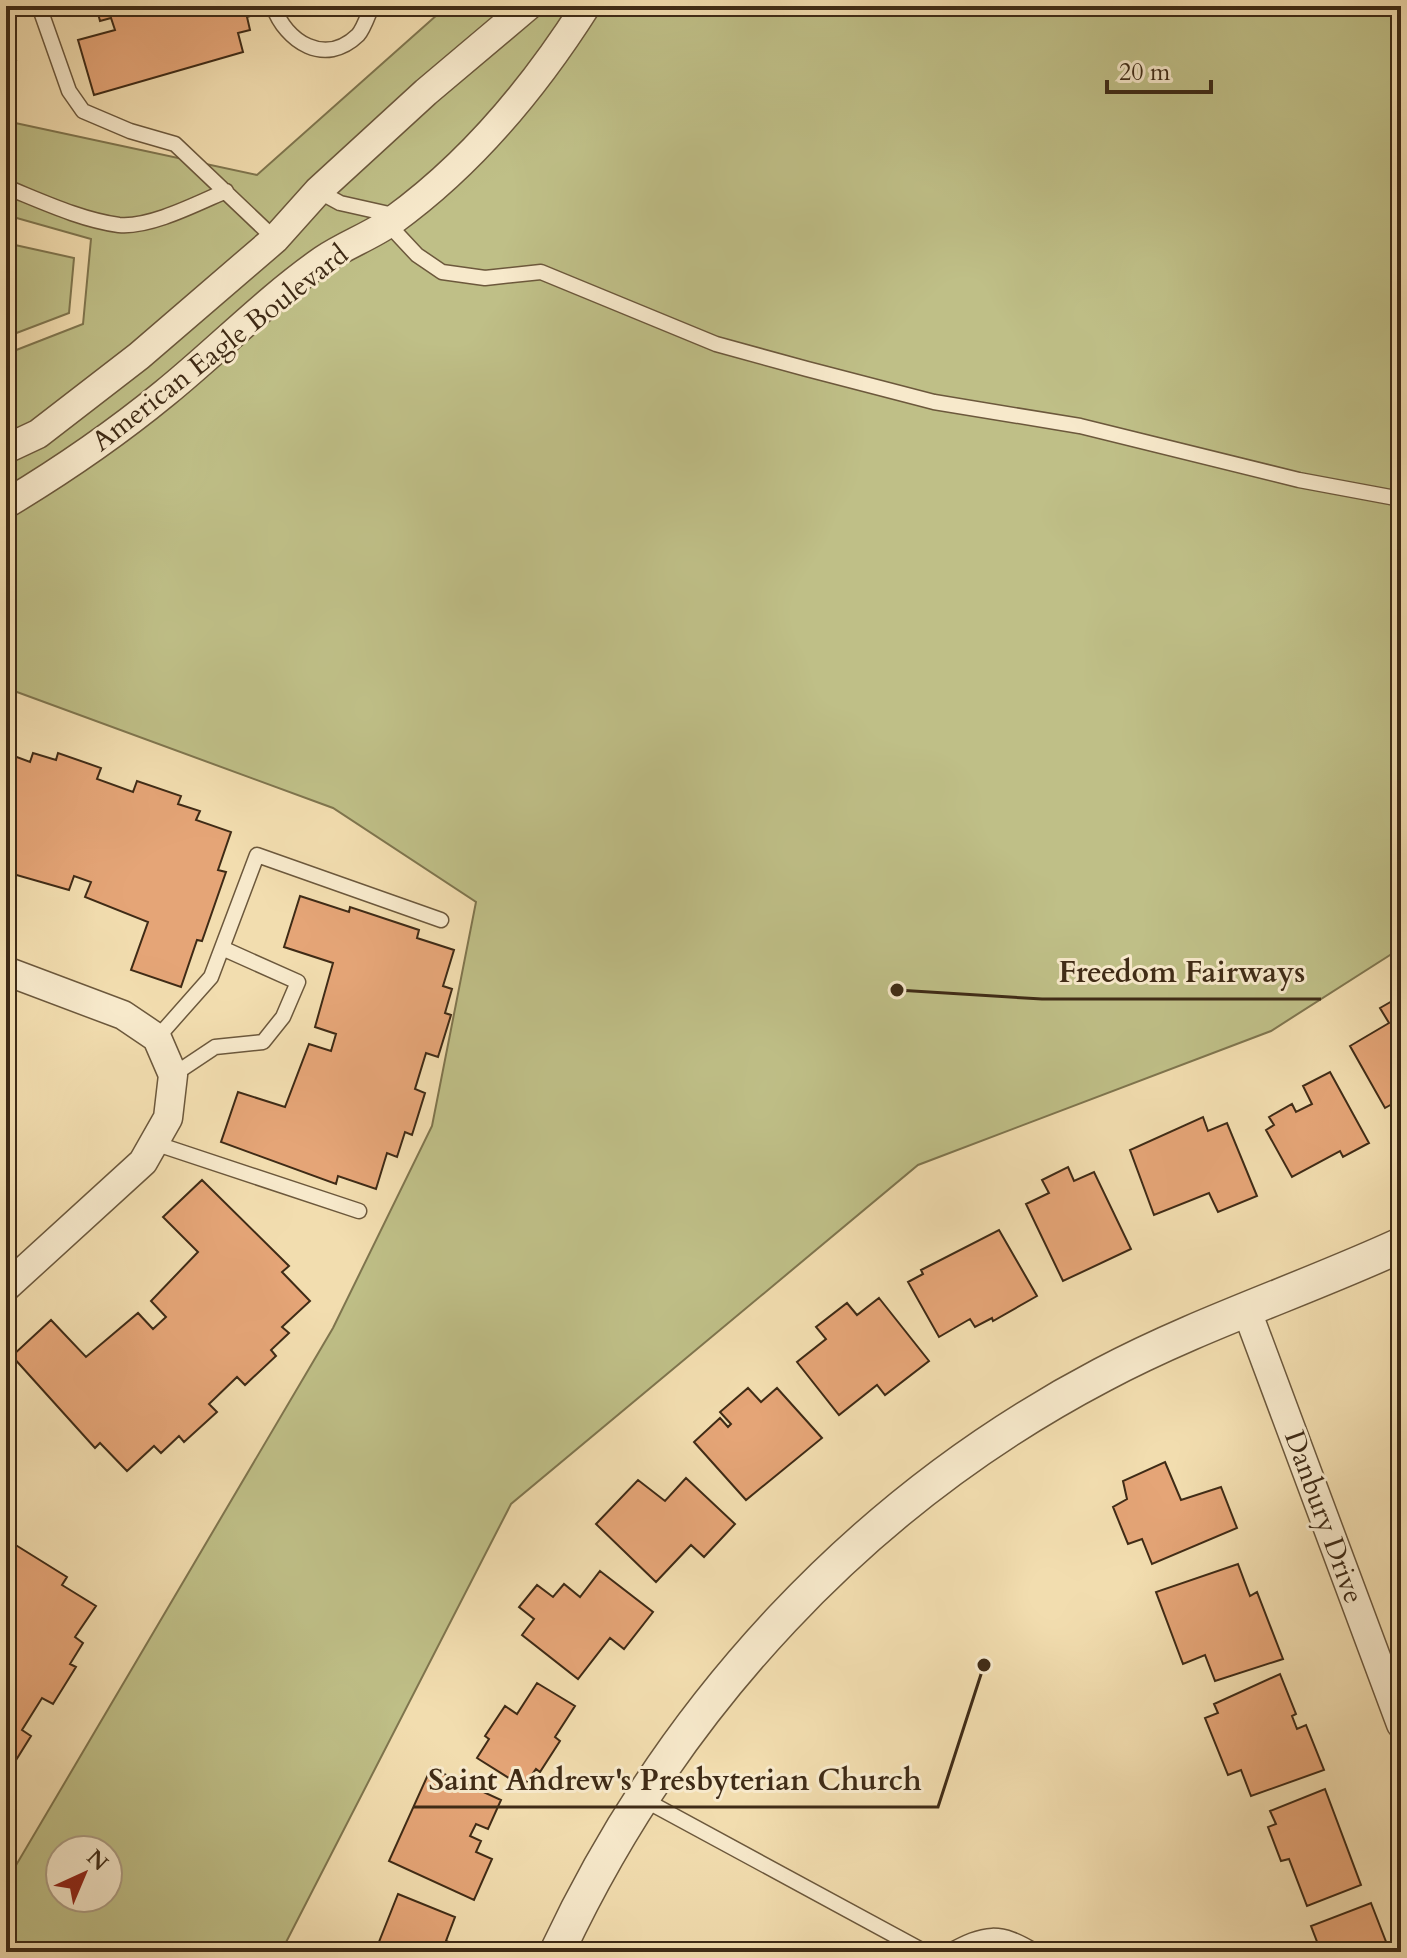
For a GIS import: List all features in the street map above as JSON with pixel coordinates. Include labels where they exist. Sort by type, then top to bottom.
[{"type":"street","name":"American Eagle Boulevard","points":[[6,449],[38,434],[85,398],[275,239],[318,191],[426,92],[528,6]]},
{"type":"street","name":"American Eagle Boulevard","points":[[6,504],[61,471],[163,395],[323,260],[393,220],[492,133],[556,53],[586,6]]},
{"type":"street","points":[[6,971],[123,1015],[157,1038],[173,1075],[168,1118],[143,1162],[6,1287]]},
{"type":"street","points":[[557,1952],[593,1878],[641,1798],[707,1705],[768,1633],[846,1555],[900,1508],[973,1453],[1048,1404],[1155,1349],[1401,1245]]},
{"type":"street","name":"Danbury Drive","points":[[1247,1311],[1401,1724]]},
{"type":"lane","points":[[39,6],[69,91],[83,111],[130,131],[175,144],[275,239]]},
{"type":"lane","points":[[273,6],[280,26],[300,45],[319,48],[340,46],[359,34],[372,6]]},
{"type":"lane","points":[[6,187],[55,206],[121,225],[172,214],[226,191]]},
{"type":"lane","points":[[318,191],[340,203],[393,220],[417,255],[442,272],[485,278],[541,272],[716,344],[807,369],[934,402],[1080,426],[1299,480],[1401,499]]},
{"type":"lane","points":[[157,1038],[211,977],[257,855],[441,920]]},
{"type":"lane","points":[[173,1075],[215,1047],[263,1042],[283,1017],[298,982],[222,948]]},
{"type":"lane","points":[[154,1143],[359,1211]]},
{"type":"lane","points":[[641,1798],[925,1952]]},
{"type":"lane","points":[[948,1952],[983,1934],[1014,1938],[1036,1952]]},
{"type":"green space","points":[[447,6],[1401,6],[1401,948],[1271,1031],[918,1165],[511,1504],[281,1952],[6,1952],[6,1877],[15,1867],[333,1328],[432,1126],[476,902],[333,808],[6,688],[6,354],[83,324],[91,239],[6,215],[6,121],[257,175]]},
{"type":"green space","points":[[6,243],[74,258],[69,313],[6,337]]},
{"type":"building","points":[[96,6],[251,6],[253,15],[247,17],[250,30],[238,33],[243,52],[94,95],[78,40],[115,30],[111,18],[100,21]]},
{"type":"building","points":[[6,27],[16,60],[6,63]]},
{"type":"building","points":[[6,753],[30,762],[33,753],[56,760],[58,753],[101,768],[97,779],[133,792],[137,781],[181,796],[178,804],[200,811],[196,820],[231,832],[218,870],[226,872],[202,941],[197,940],[181,987],[131,970],[148,922],[85,897],[91,882],[74,876],[69,890],[6,872]]},
{"type":"building","points":[[300,896],[349,912],[350,907],[419,930],[417,938],[454,950],[443,986],[452,989],[445,1013],[451,1015],[438,1057],[426,1053],[415,1089],[425,1093],[412,1135],[405,1132],[397,1157],[387,1153],[376,1189],[338,1176],[336,1184],[221,1142],[238,1092],[285,1107],[309,1044],[331,1051],[336,1034],[315,1027],[333,963],[284,947]]},
{"type":"building","points":[[1401,996],[1401,1099],[1385,1108],[1350,1046],[1389,1023],[1380,1008]]},
{"type":"building","points":[[1330,1072],[1369,1143],[1343,1157],[1340,1151],[1292,1177],[1266,1130],[1274,1125],[1269,1117],[1292,1104],[1296,1112],[1312,1104],[1303,1086]]},
{"type":"building","points":[[1203,1117],[1208,1131],[1227,1123],[1257,1196],[1218,1212],[1209,1193],[1154,1215],[1130,1150]]},
{"type":"building","points":[[1068,1167],[1074,1181],[1094,1172],[1131,1249],[1063,1281],[1026,1204],[1049,1193],[1042,1180]]},
{"type":"building","points":[[202,1180],[289,1266],[282,1272],[310,1301],[282,1327],[289,1333],[271,1350],[276,1356],[245,1385],[237,1377],[209,1404],[217,1412],[184,1442],[179,1436],[161,1453],[154,1446],[127,1471],[100,1443],[95,1448],[12,1356],[51,1320],[86,1357],[138,1313],[153,1329],[166,1317],[151,1301],[198,1252],[163,1217]]},
{"type":"building","points":[[999,1230],[1037,1296],[993,1321],[992,1318],[975,1327],[970,1319],[939,1337],[908,1282],[923,1274],[921,1270]]},
{"type":"building","points":[[879,1298],[929,1361],[885,1395],[877,1385],[839,1415],[797,1362],[826,1339],[816,1327],[847,1303],[857,1315]]},
{"type":"building","points":[[748,1388],[761,1402],[777,1388],[822,1438],[746,1500],[694,1442],[720,1418],[728,1427],[731,1424],[720,1412]]},
{"type":"building","points":[[1165,1462],[1181,1500],[1221,1487],[1237,1528],[1152,1564],[1142,1539],[1128,1544],[1113,1507],[1127,1499],[1123,1481]]},
{"type":"building","points":[[686,1478],[735,1524],[704,1557],[691,1545],[656,1582],[596,1524],[638,1480],[665,1501]]},
{"type":"building","points":[[6,1539],[67,1577],[62,1585],[96,1606],[75,1637],[83,1643],[70,1664],[76,1667],[53,1704],[42,1698],[22,1730],[31,1736],[8,1773]]},
{"type":"building","points":[[1238,1564],[1250,1596],[1257,1592],[1283,1659],[1215,1681],[1205,1655],[1183,1664],[1156,1592]]},
{"type":"building","points":[[600,1571],[653,1612],[624,1649],[610,1638],[578,1679],[522,1635],[534,1619],[519,1607],[537,1585],[553,1597],[564,1584],[580,1597]]},
{"type":"building","points":[[1280,1674],[1296,1714],[1292,1716],[1297,1729],[1306,1725],[1324,1770],[1251,1796],[1241,1770],[1228,1775],[1205,1718],[1218,1713],[1214,1704]]},
{"type":"building","points":[[537,1683],[575,1706],[555,1737],[560,1741],[540,1772],[536,1769],[523,1787],[477,1758],[489,1739],[485,1736],[505,1706],[517,1714]]},
{"type":"building","points":[[431,1768],[501,1800],[488,1829],[476,1824],[470,1836],[481,1841],[476,1852],[492,1859],[474,1900],[389,1861]]},
{"type":"building","points":[[1325,1789],[1361,1885],[1307,1906],[1289,1859],[1281,1861],[1268,1827],[1276,1824],[1270,1811]]},
{"type":"building","points":[[398,1894],[455,1917],[446,1941],[454,1944],[451,1952],[375,1952]]},
{"type":"building","points":[[1371,1903],[1390,1952],[1321,1952],[1311,1926]]},
{"type":"place","name":"Freedom Fairways","points":[[897,990]]},
{"type":"place","name":"Saint Andrew's Presbyterian Church","points":[[984,1665]]}]
